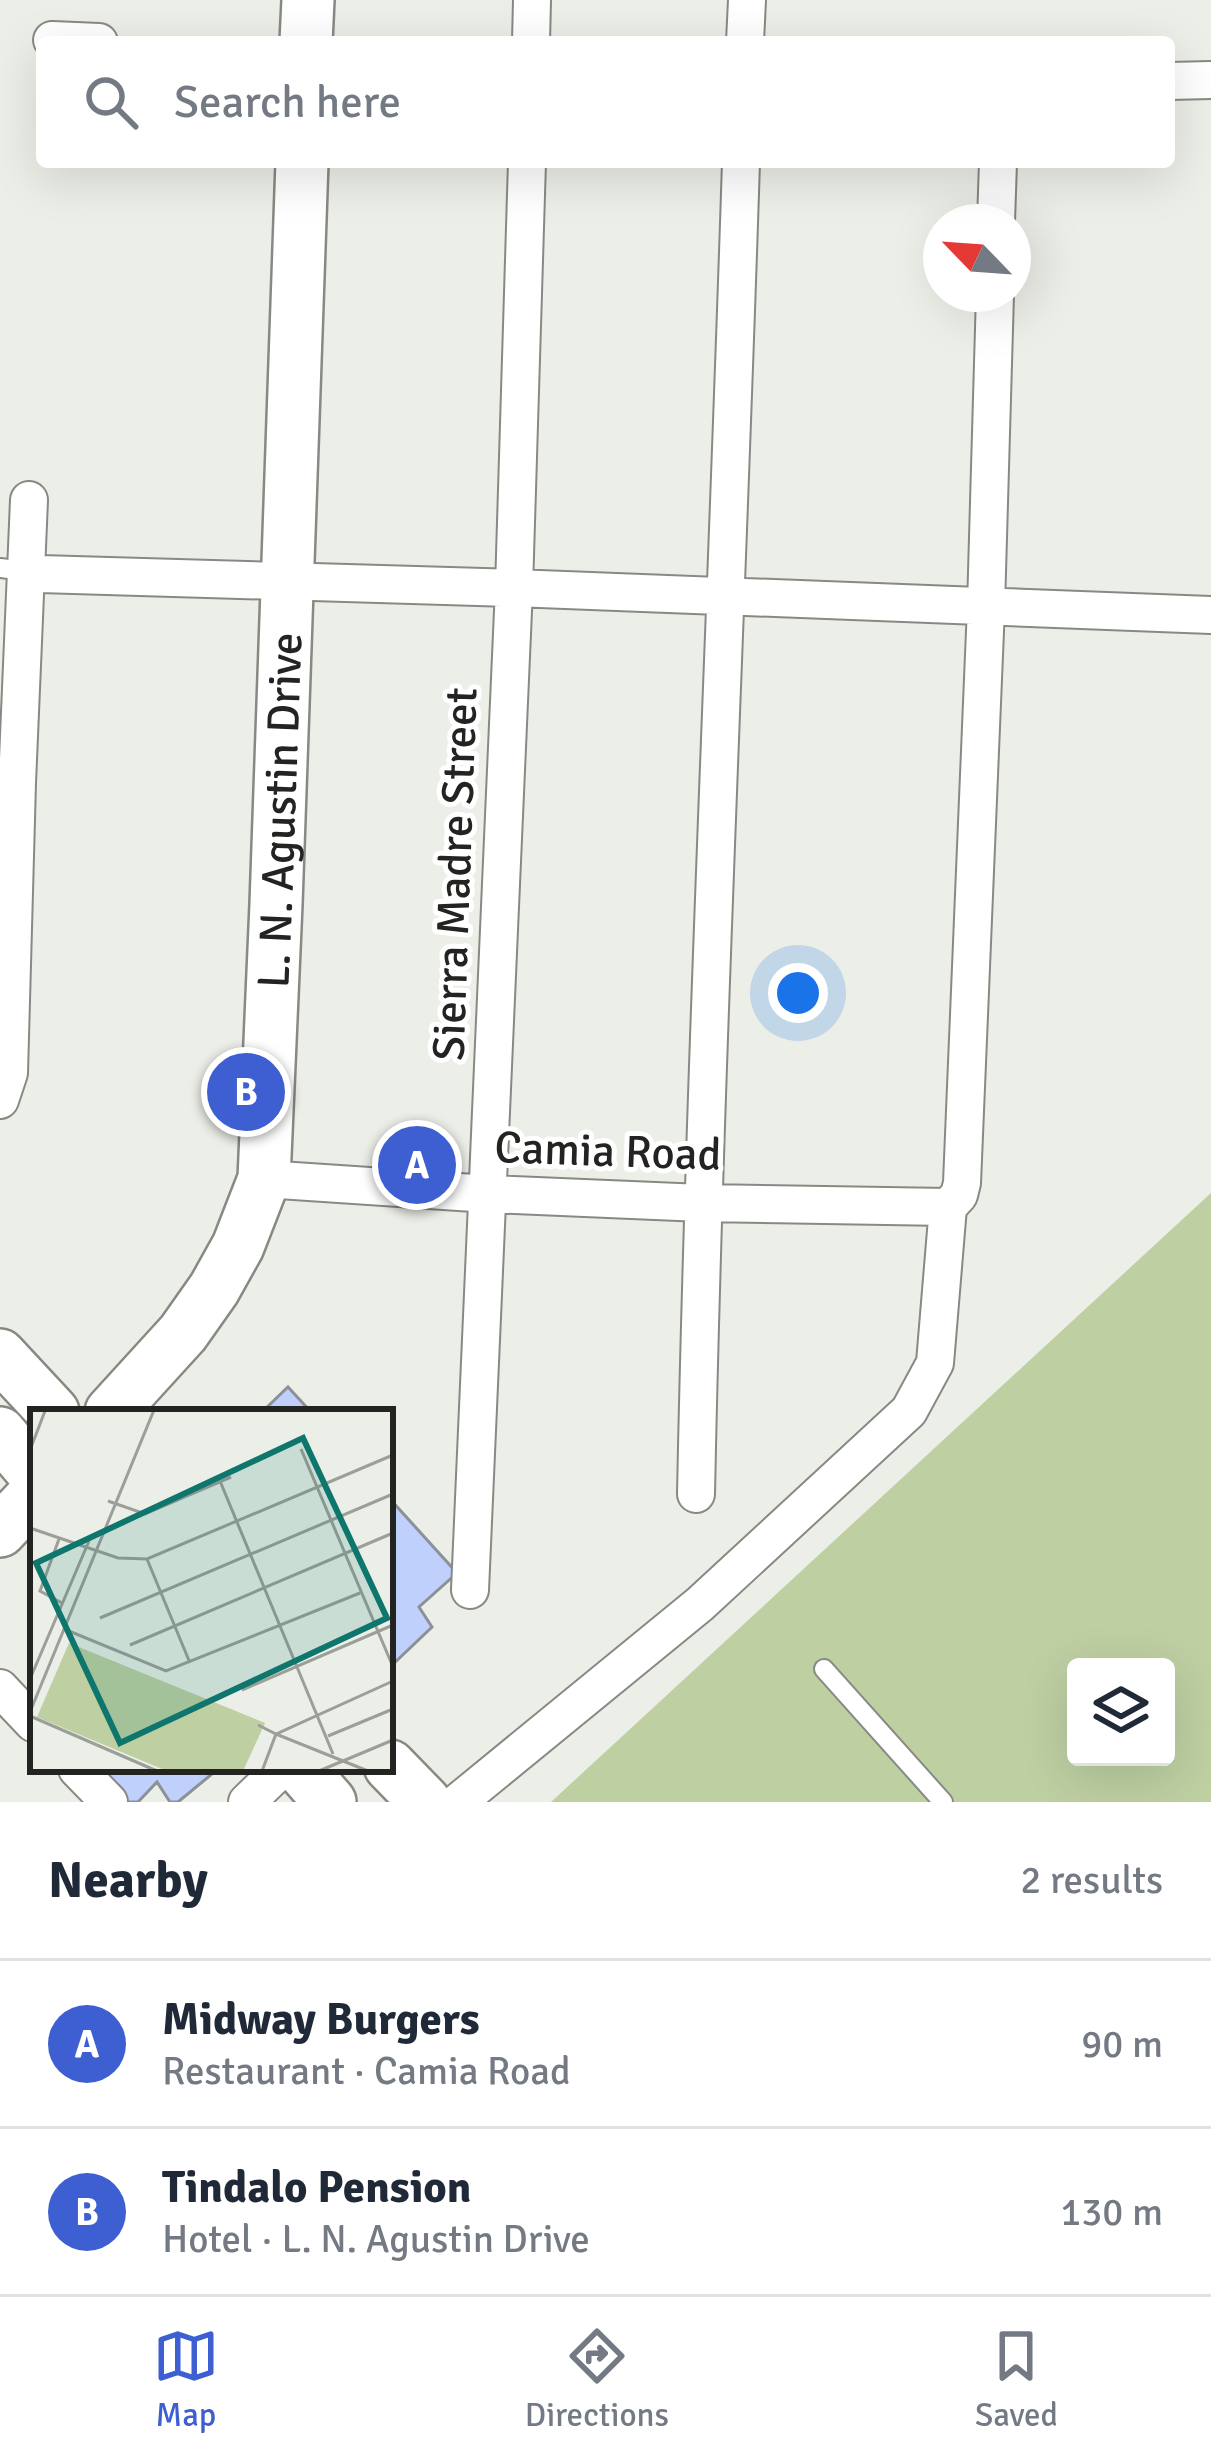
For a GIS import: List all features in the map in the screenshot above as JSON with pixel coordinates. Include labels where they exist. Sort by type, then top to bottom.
[{"type":"street","points":[[306,36],[308,0]]},
{"type":"street","points":[[531,36],[532,0]]},
{"type":"street","points":[[746,36],[747,0]]},
{"type":"street","points":[[1175,81],[1211,80]]},
{"type":"street","name":"L. N. Agustin Drive","points":[[114,1409],[183,1333],[214,1289],[238,1246],[263,1178],[302,168]]},
{"type":"street","name":"Sierra Madre Street","points":[[470,1589],[514,588],[527,168]]},
{"type":"street","points":[[696,1494],[701,1203],[741,168]]},
{"type":"street","points":[[997,204],[998,168]]},
{"type":"street","points":[[458,1802],[700,1604],[909,1412],[934,1363],[948,1207],[962,1183],[994,312]]},
{"type":"street","points":[[0,1100],[9,1073],[12,569],[29,500]]},
{"type":"street","points":[[12,569],[288,584],[1211,615]]},
{"type":"street","name":"Camia Road","points":[[263,1178],[701,1203],[948,1207]]},
{"type":"street","points":[[0,1355],[50,1409]]},
{"type":"street","points":[[0,1432],[30,1468]]},
{"type":"street","points":[[0,1531],[30,1499]]},
{"type":"street","points":[[0,1688],[30,1720]]},
{"type":"street","points":[[393,1769],[424,1802]]},
{"type":"street","points":[[80,1772],[109,1802]]},
{"type":"street","points":[[247,1802],[278,1772]]},
{"type":"street","points":[[304,1772],[330,1802]]},
{"type":"lane","points":[[824,1669],[943,1802]]},
{"type":"green space","points":[[1211,1193],[1211,1802],[551,1802]]},
{"type":"building","points":[[288,1387],[308,1409],[265,1409]]},
{"type":"building","points":[[393,1502],[457,1573],[419,1607],[432,1627],[393,1664]]},
{"type":"building","points":[[97,1772],[214,1772],[178,1802],[170,1802],[157,1782],[138,1802],[128,1802]]},
{"type":"place","name":"Tindalo Pension","points":[[246,1092]]},
{"type":"place","name":"Midway Burgers","points":[[417,1165]]}]
